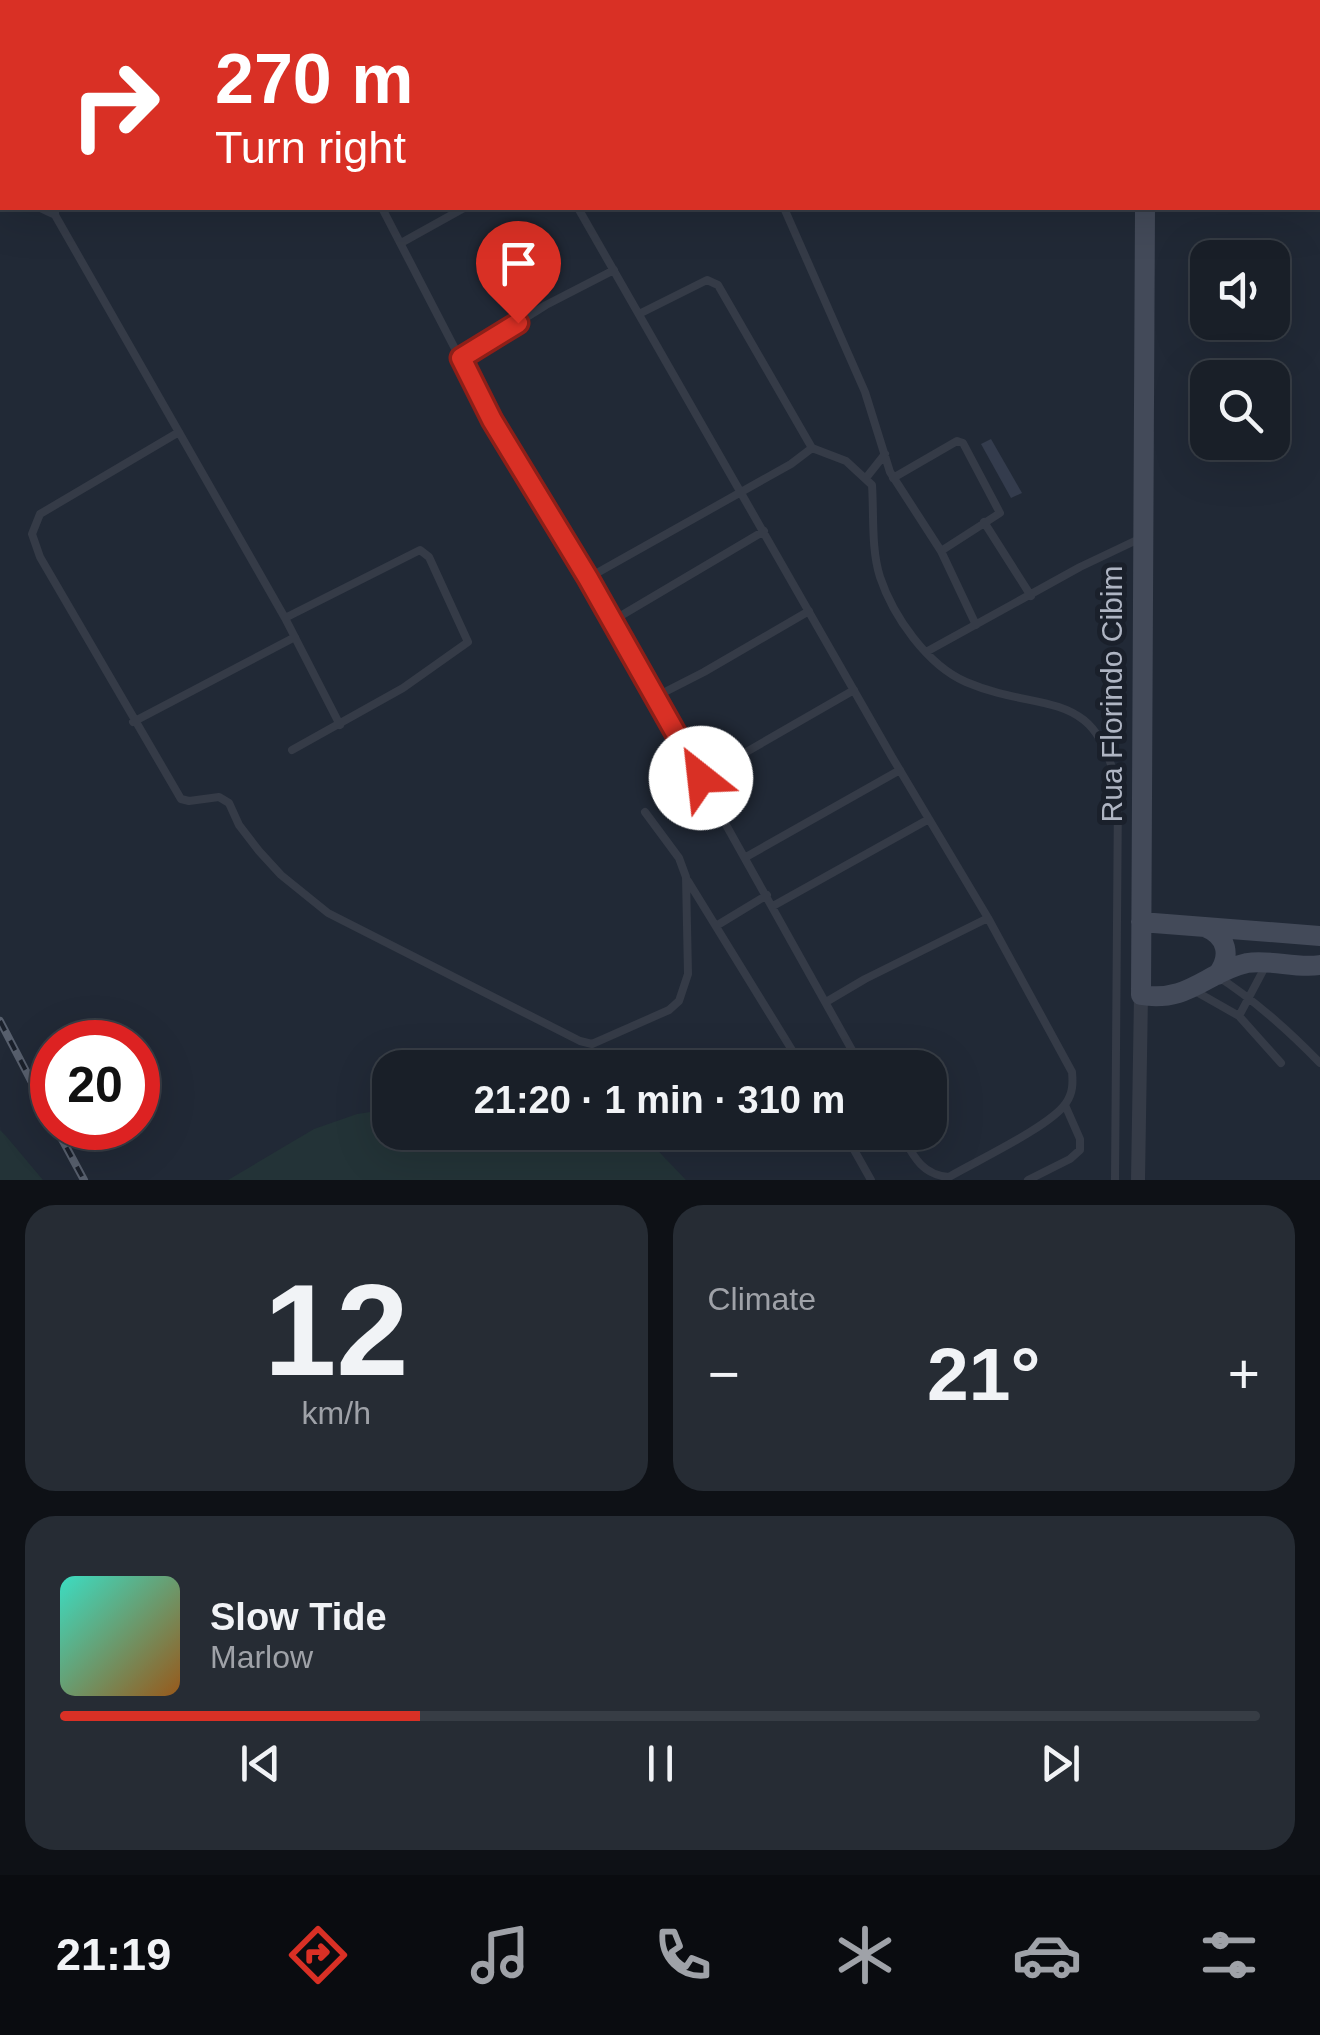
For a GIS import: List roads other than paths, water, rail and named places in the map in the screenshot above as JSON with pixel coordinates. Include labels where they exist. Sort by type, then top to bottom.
[{"type":"street","name":"Rua Florindo Cibim","points":[[1138,1180],[1144,210]]},
{"type":"street","points":[[1141,922],[1320,937]]},
{"type":"street","points":[[1205,926],[1222,938],[1226,948],[1223,967],[1217,975]]},
{"type":"street","points":[[1141,995],[1177,995],[1250,962],[1303,968],[1320,965]]},
{"type":"lane","points":[[383,210],[492,420],[588,578],[852,1050]]},
{"type":"lane","points":[[401,244],[460,210]]},
{"type":"lane","points":[[579,210],[988,918],[1072,1072],[1073,1090],[1065,1106],[949,1177],[934,1178],[918,1164],[910,1150]]},
{"type":"lane","points":[[785,210],[865,392],[893,478],[940,551],[976,625]]},
{"type":"lane","points":[[55,212],[296,637],[340,726]]},
{"type":"lane","points":[[461,358],[546,305],[614,270]]},
{"type":"lane","points":[[640,314],[707,280],[718,286],[812,448],[846,462],[872,485],[879,572],[895,609],[926,652],[964,682],[1044,701],[1078,716],[1098,735],[1111,758],[1118,793],[1115,1180]]},
{"type":"lane","points":[[180,432],[40,514],[32,534],[40,557],[181,799],[219,797],[230,803],[258,852],[328,913],[580,1041],[602,1042],[670,1010],[680,1000],[688,974],[686,877]]},
{"type":"lane","points":[[893,478],[959,442],[1000,509],[940,551]]},
{"type":"lane","points":[[588,578],[791,464],[812,448]]},
{"type":"lane","points":[[866,478],[886,453]]},
{"type":"lane","points":[[984,522],[1031,596]]},
{"type":"lane","points":[[612,621],[764,532]]},
{"type":"lane","points":[[926,652],[1080,567],[1143,538]]},
{"type":"lane","points":[[285,618],[420,550],[428,556],[468,636],[467,645],[403,688],[292,750]]},
{"type":"lane","points":[[655,696],[808,611]]},
{"type":"lane","points":[[134,722],[296,637]]},
{"type":"lane","points":[[701,778],[854,690]]},
{"type":"lane","points":[[746,857],[900,770]]},
{"type":"lane","points":[[645,812],[679,858],[686,877],[792,1050]]},
{"type":"lane","points":[[773,906],[929,819]]},
{"type":"lane","points":[[716,926],[767,895]]},
{"type":"lane","points":[[826,1002],[988,918]]},
{"type":"lane","points":[[1239,1016],[1267,963]]},
{"type":"lane","points":[[1217,975],[1247,995],[1318,1059]]},
{"type":"lane","points":[[1193,990],[1239,1016],[1280,1064]]},
{"type":"lane","points":[[1028,1180],[1080,1150],[1080,1139],[1065,1106]]},
{"type":"lane","points":[[854,1150],[871,1180]]},
{"type":"railway","points":[[0,1021],[30,1079]]},
{"type":"railway","points":[[68,1150],[84,1180]]}]
